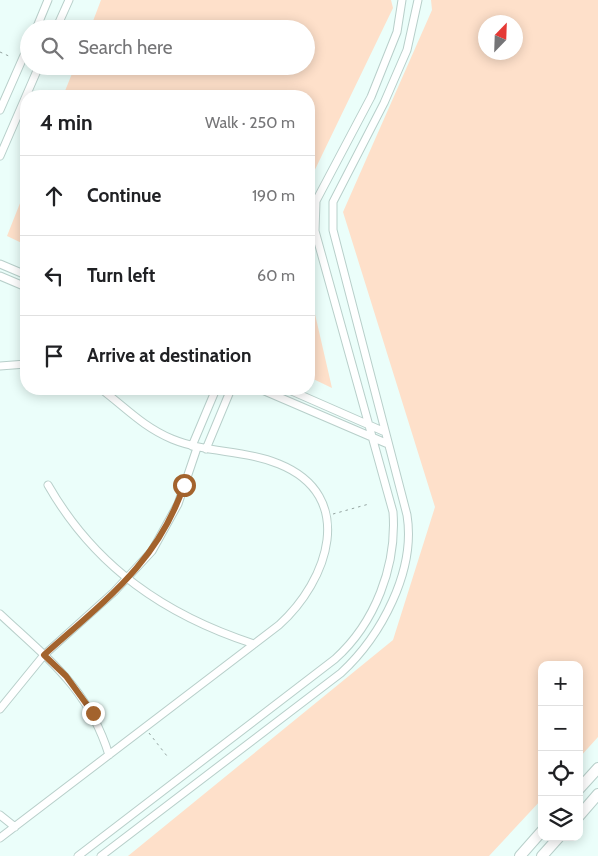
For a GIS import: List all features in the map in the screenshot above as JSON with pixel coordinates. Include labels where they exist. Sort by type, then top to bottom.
[{"type":"street","points":[[40,20],[48,0]]},
{"type":"street","points":[[60,20],[68,0]]},
{"type":"street","points":[[78,856],[335,659],[360,631],[388,571],[394,536],[392,512],[315,231],[316,201],[371,97],[397,32],[402,0]]},
{"type":"street","points":[[101,856],[341,673],[369,642],[380,625],[402,576],[409,546],[407,515],[333,230],[333,202],[384,103],[407,50],[418,0]]},
{"type":"street","points":[[0,110],[20,64]]},
{"type":"street","points":[[29,90],[36,75]]},
{"type":"street","points":[[0,156],[20,110]]},
{"type":"street","points":[[0,264],[20,272]]},
{"type":"street","points":[[0,276],[20,284]]},
{"type":"street","points":[[0,366],[20,364]]},
{"type":"street","points":[[0,838],[289,617],[313,586],[326,550],[326,516],[315,492],[303,478],[288,468],[265,460],[195,447],[148,427],[108,395]]},
{"type":"street","points":[[0,708],[44,655],[128,579],[152,551],[170,520],[214,395]]},
{"type":"street","points":[[206,449],[228,395]]},
{"type":"street","points":[[274,395],[388,444]]},
{"type":"street","points":[[301,395],[385,432]]},
{"type":"street","points":[[48,484],[65,513],[91,545],[128,579],[188,618],[254,644]]},
{"type":"street","points":[[0,614],[44,655],[81,694],[99,727],[109,755]]},
{"type":"street","points":[[583,785],[598,768]]},
{"type":"street","points":[[583,811],[598,794]]},
{"type":"street","points":[[0,815],[14,827]]},
{"type":"street","points":[[520,856],[538,836]]},
{"type":"street","points":[[542,856],[555,841]]},
{"type":"path","points":[[0,52],[11,57]]},
{"type":"path","points":[[326,516],[369,504]]},
{"type":"path","points":[[145,728],[167,756]]},
{"type":"shaded area","points":[[101,0],[391,0],[393,8],[315,170],[315,90],[65,90],[71,75],[315,75],[315,20],[93,20]]},
{"type":"shaded area","points":[[431,0],[598,0],[598,737],[583,754],[583,661],[538,661],[538,803],[489,856],[128,856],[393,640],[435,507],[343,212],[432,10]]},
{"type":"shaded area","points":[[20,203],[20,242],[7,236]]},
{"type":"shaded area","points":[[315,314],[332,388],[315,380]]},
{"type":"route","points":[[93,713],[81,694],[66,676],[44,655],[140,566],[162,536],[178,504],[184,485]]}]
